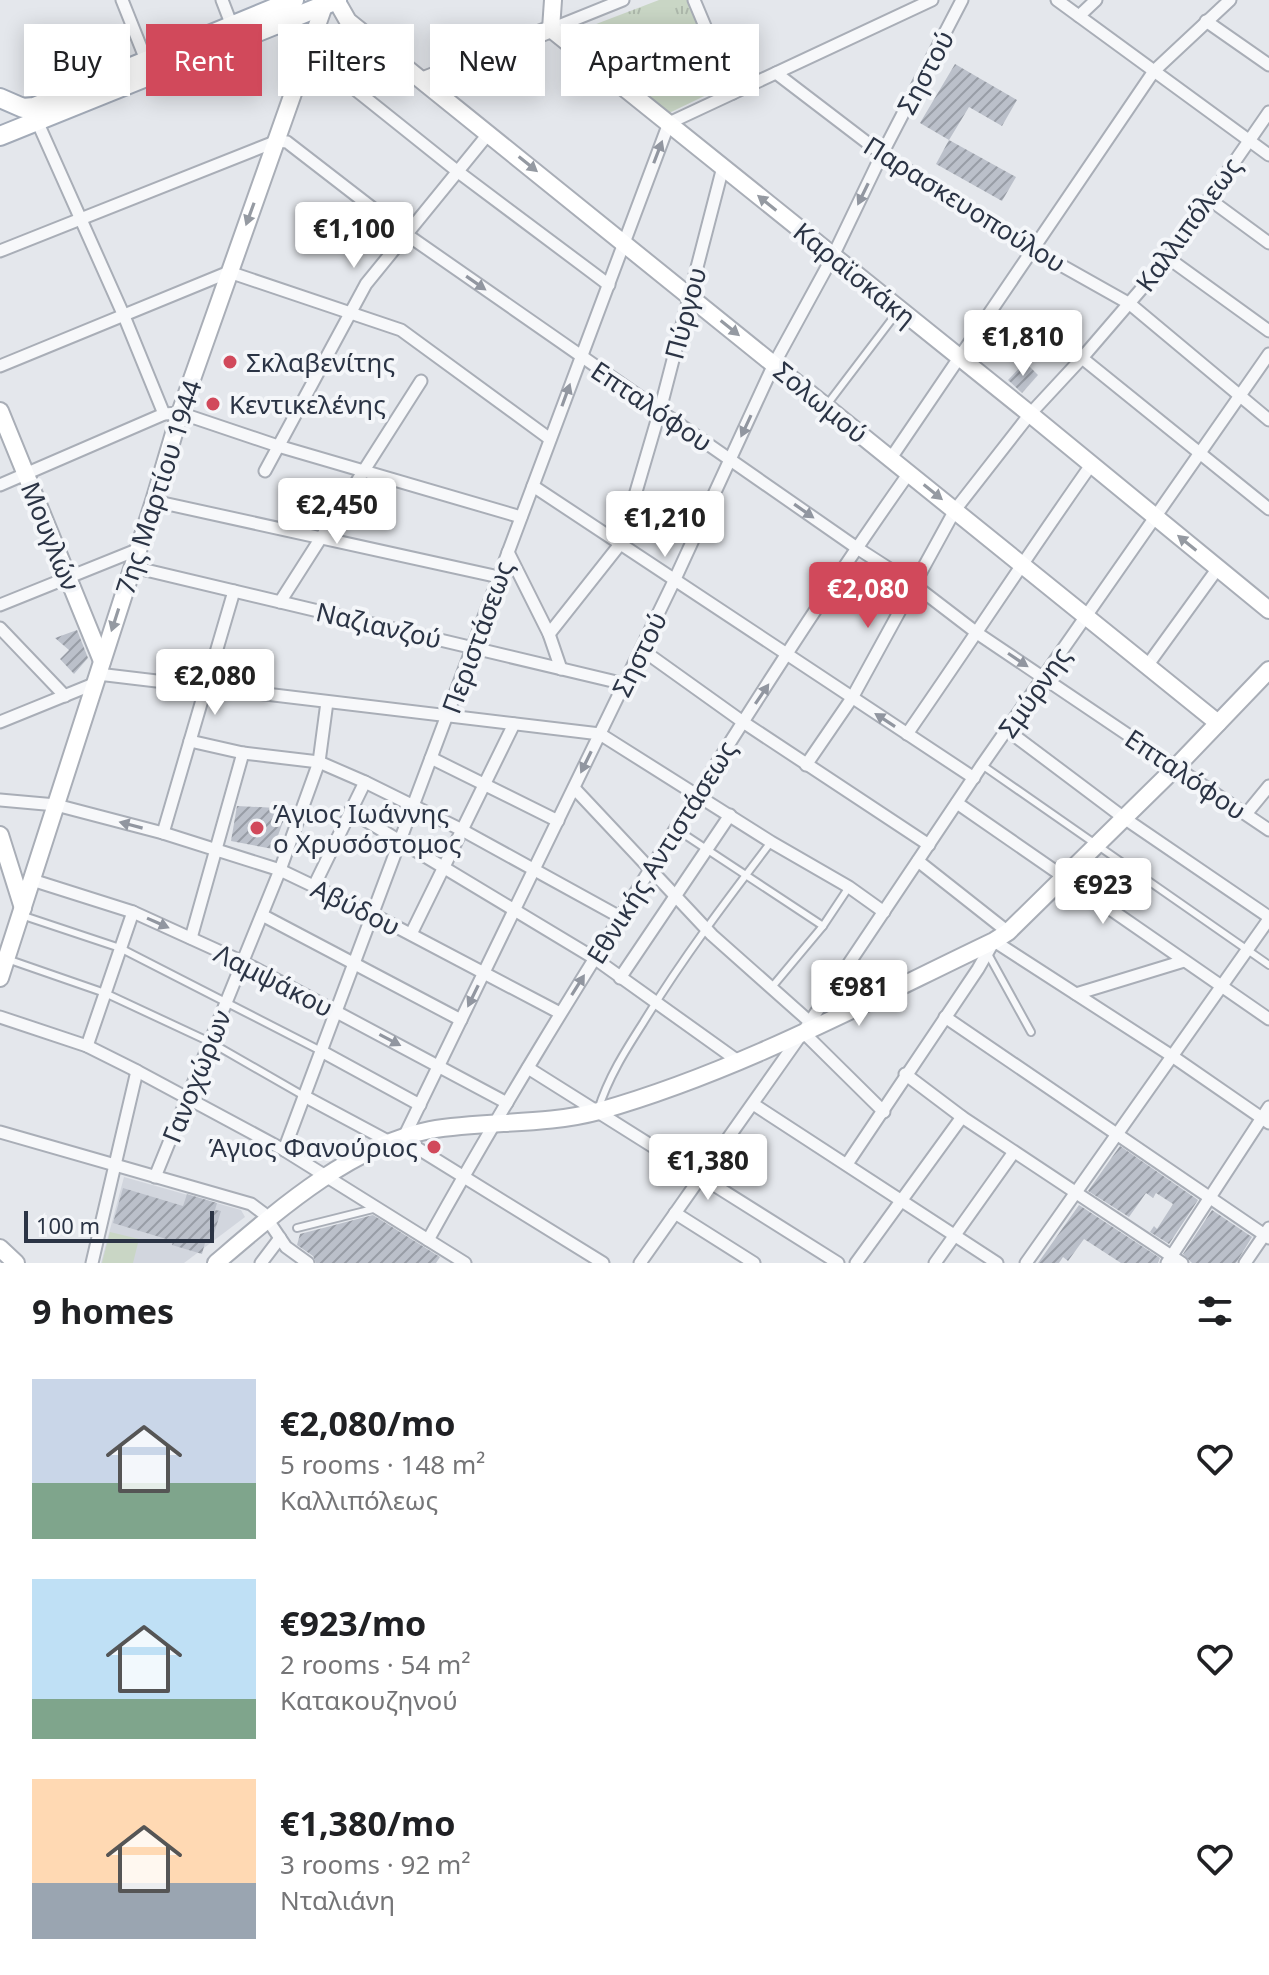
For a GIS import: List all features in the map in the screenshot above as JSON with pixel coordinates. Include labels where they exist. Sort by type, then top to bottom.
[{"type":"main road","points":[[237,24],[294,0]]},
{"type":"main road","points":[[424,80],[551,29],[553,0]]},
{"type":"main road","points":[[0,136],[331,1]]},
{"type":"main road","name":"7ης Μαρτίου 1944","points":[[320,24],[331,1]]},
{"type":"main road","name":"Σολωμού","points":[[331,1],[348,21],[1218,723]]},
{"type":"main road","name":"Καραϊσκάκη","points":[[551,29],[1269,610]]},
{"type":"main road","points":[[0,98],[20,107],[34,107],[146,60]]},
{"type":"main road","name":"7ης Μαρτίου 1944","points":[[0,978],[3,959],[22,912],[154,501],[172,414],[229,272],[292,96]]},
{"type":"main road","name":"Μουγλών","points":[[0,411],[69,577],[99,673]]},
{"type":"main road","points":[[216,1263],[326,1177],[398,1139],[430,1130],[597,1112],[738,1061],[997,942],[1176,767],[1269,670]]},
{"type":"main road","points":[[1,841],[22,912]]},
{"type":"main road","points":[[0,1248],[16,1263]]},
{"type":"street","points":[[122,0],[146,60]]},
{"type":"street","points":[[222,0],[231,24]]},
{"type":"street","points":[[551,29],[623,0]]},
{"type":"street","points":[[694,0],[704,24]]},
{"type":"street","points":[[759,81],[910,4],[932,0]]},
{"type":"street","name":"Σηστού","points":[[398,1139],[420,1105],[625,684],[774,364],[833,256],[962,0]]},
{"type":"street","points":[[1057,0],[1269,155]]},
{"type":"street","points":[[1079,16],[1096,0]]},
{"type":"street","points":[[891,458],[1154,71],[1230,0]]},
{"type":"street","points":[[1206,21],[1269,65]]},
{"type":"street","name":"Παρασκευοπούλου","points":[[776,73],[882,154],[1034,250],[1130,304],[1269,420]]},
{"type":"street","points":[[365,96],[457,171],[609,285]]},
{"type":"street","points":[[669,123],[727,96]]},
{"type":"street","name":"Καλλιπόλεως","points":[[806,765],[852,698],[955,510],[1030,414],[1168,258],[1269,112]]},
{"type":"street","points":[[37,121],[124,316],[172,414]]},
{"type":"street","name":"Περιστάσεως","points":[[284,1150],[669,123]]},
{"type":"street","points":[[265,471],[350,311],[378,266],[489,133]]},
{"type":"street","points":[[0,251],[277,141]]},
{"type":"street","name":"Επταλόφου","points":[[277,141],[287,142],[406,234],[580,356],[913,584],[977,633],[1269,830]]},
{"type":"street","name":"Πύργου","points":[[549,634],[621,543],[660,410],[723,167]]},
{"type":"street","points":[[1209,199],[1269,243]]},
{"type":"street","points":[[1168,258],[1269,331]]},
{"type":"street","points":[[0,366],[229,272],[401,330],[550,439]]},
{"type":"street","name":"Σμύρνης","points":[[640,1263],[807,1027],[982,765],[1269,354]]},
{"type":"street","points":[[1082,358],[1269,509]]},
{"type":"street","points":[[280,602],[421,381]]},
{"type":"street","points":[[0,485],[172,414],[521,517]]},
{"type":"street","points":[[907,734],[1021,563],[1091,465]]},
{"type":"street","name":"Εθνικής Αντιστάσεως","points":[[428,1240],[494,1123],[594,958],[743,722],[909,473]]},
{"type":"street","points":[[533,486],[974,778]]},
{"type":"street","points":[[154,501],[499,577]]},
{"type":"street","points":[[0,605],[139,549]]},
{"type":"street","points":[[508,552],[549,634],[561,669]]},
{"type":"street","name":"Ναζιανζού","points":[[133,567],[625,684]]},
{"type":"street","points":[[1147,666],[1218,568]]},
{"type":"street","points":[[163,833],[234,591]]},
{"type":"street","points":[[0,628],[65,696]]},
{"type":"street","points":[[641,649],[806,765],[929,845]]},
{"type":"street","points":[[0,722],[65,696],[99,673],[600,734],[771,842],[849,887],[884,912]]},
{"type":"street","name":"Γανοχώρων","points":[[155,1177],[280,870],[319,762],[327,702]]},
{"type":"street","points":[[411,934],[514,724]]},
{"type":"street","points":[[1007,730],[1124,818],[1269,918],[1026,1263]]},
{"type":"street","points":[[190,741],[243,753],[319,762],[462,830],[620,917]]},
{"type":"street","points":[[191,938],[243,753]]},
{"type":"street","points":[[431,758],[558,821]]},
{"type":"street","points":[[314,886],[365,782]]},
{"type":"street","points":[[1246,814],[1269,786]]},
{"type":"street","points":[[574,788],[706,928],[772,987],[884,1112]]},
{"type":"street","name":"Αβύδου","points":[[0,800],[56,805],[163,833],[280,870],[372,914],[560,1013]]},
{"type":"street","points":[[957,803],[1269,1019]]},
{"type":"street","points":[[350,811],[594,958],[738,1061]]},
{"type":"street","points":[[620,978],[730,815]]},
{"type":"street","points":[[918,861],[997,942],[1266,1121]]},
{"type":"street","name":"Λαμψάκου","points":[[32,880],[133,912],[243,962],[507,1103]]},
{"type":"street","points":[[87,1046],[133,912]]},
{"type":"street","points":[[262,915],[461,1020]]},
{"type":"street","points":[[847,1164],[997,942]]},
{"type":"street","points":[[1076,994],[1184,961]]},
{"type":"street","points":[[0,1017],[87,1046],[137,1071],[284,1150],[428,1240],[448,1259],[465,1263]]},
{"type":"street","points":[[945,1017],[1267,1234],[1245,1263]]},
{"type":"street","points":[[321,1051],[420,1105]]},
{"type":"street","points":[[528,1068],[838,1263]]},
{"type":"street","points":[[92,1263],[137,1071]]},
{"type":"street","points":[[905,1074],[962,1117],[1174,1261],[1210,1197],[1266,1121],[1269,1107]]},
{"type":"street","points":[[304,1096],[398,1139],[603,1263]]},
{"type":"street","points":[[753,1104],[997,1263]]},
{"type":"street","points":[[856,1263],[962,1117]]},
{"type":"street","points":[[0,1132],[251,1204],[258,1208],[286,1247],[308,1263]]},
{"type":"street","points":[[935,1263],[1014,1152]]},
{"type":"street","points":[[675,1213],[754,1263]]},
{"type":"street","points":[[261,1263],[280,1238]]},
{"type":"lane","points":[[826,406],[899,310]]},
{"type":"lane","points":[[982,765],[1269,965]]},
{"type":"lane","points":[[675,829],[823,926]]},
{"type":"lane","points":[[597,1112],[607,1082],[655,1004],[706,928],[771,842]]},
{"type":"lane","points":[[772,987],[823,926],[849,887]]},
{"type":"lane","points":[[22,912],[120,948],[321,1051]]},
{"type":"lane","points":[[997,942],[1031,1032]]},
{"type":"lane","points":[[3,959],[105,993],[210,1042],[304,1096]]},
{"type":"lane","points":[[297,1228],[377,1208]]},
{"type":"shaded area","points":[[124,1177],[241,1210],[245,1217],[184,1263],[101,1263]]},
{"type":"green space","points":[[659,0],[688,0],[698,24],[596,24]]},
{"type":"green space","points":[[645,96],[704,96],[667,114]]},
{"type":"green space","points":[[110,1232],[139,1239],[133,1263],[102,1263]]},
{"type":"building","points":[[955,64],[1017,100],[1002,126],[969,107],[949,140],[920,123]]},
{"type":"building","points":[[949,140],[1016,177],[1002,201],[936,164]]},
{"type":"building","points":[[1025,362],[1038,375],[1022,393],[1008,380]]},
{"type":"building","points":[[77,630],[88,658],[74,674],[60,659],[69,650],[55,638]]},
{"type":"building","name":"Άγιος Ιωάννης ο Χρυσόστομος","points":[[237,806],[277,808],[283,822],[273,849],[231,841]]},
{"type":"building","points":[[1120,1146],[1198,1200],[1169,1244],[1150,1232],[1154,1226],[1157,1229],[1173,1204],[1156,1193],[1153,1198],[1146,1193],[1129,1217],[1088,1191]]},
{"type":"building","points":[[123,1188],[183,1206],[187,1194],[217,1203],[215,1210],[221,1211],[212,1240],[206,1239],[202,1254],[172,1245],[173,1241],[113,1223]]},
{"type":"building","points":[[1079,1205],[1160,1258],[1158,1263],[1121,1263],[1084,1239],[1068,1261],[1063,1257],[1059,1263],[1038,1263]]},
{"type":"building","points":[[1212,1210],[1252,1237],[1236,1263],[1192,1263],[1183,1254]]},
{"type":"building","points":[[373,1215],[440,1257],[436,1263],[316,1263],[313,1256],[297,1245],[300,1234]]},
{"type":"place","name":"Σκλαβενίτης","points":[[230,362]]},
{"type":"place","name":"Κεντικελένης","points":[[213,404]]},
{"type":"place","name":"Άγιος Ιωάννης ο Χρυσόστομος","points":[[257,828]]},
{"type":"place","name":"Άγιος Φανούριος","points":[[434,1147]]}]
